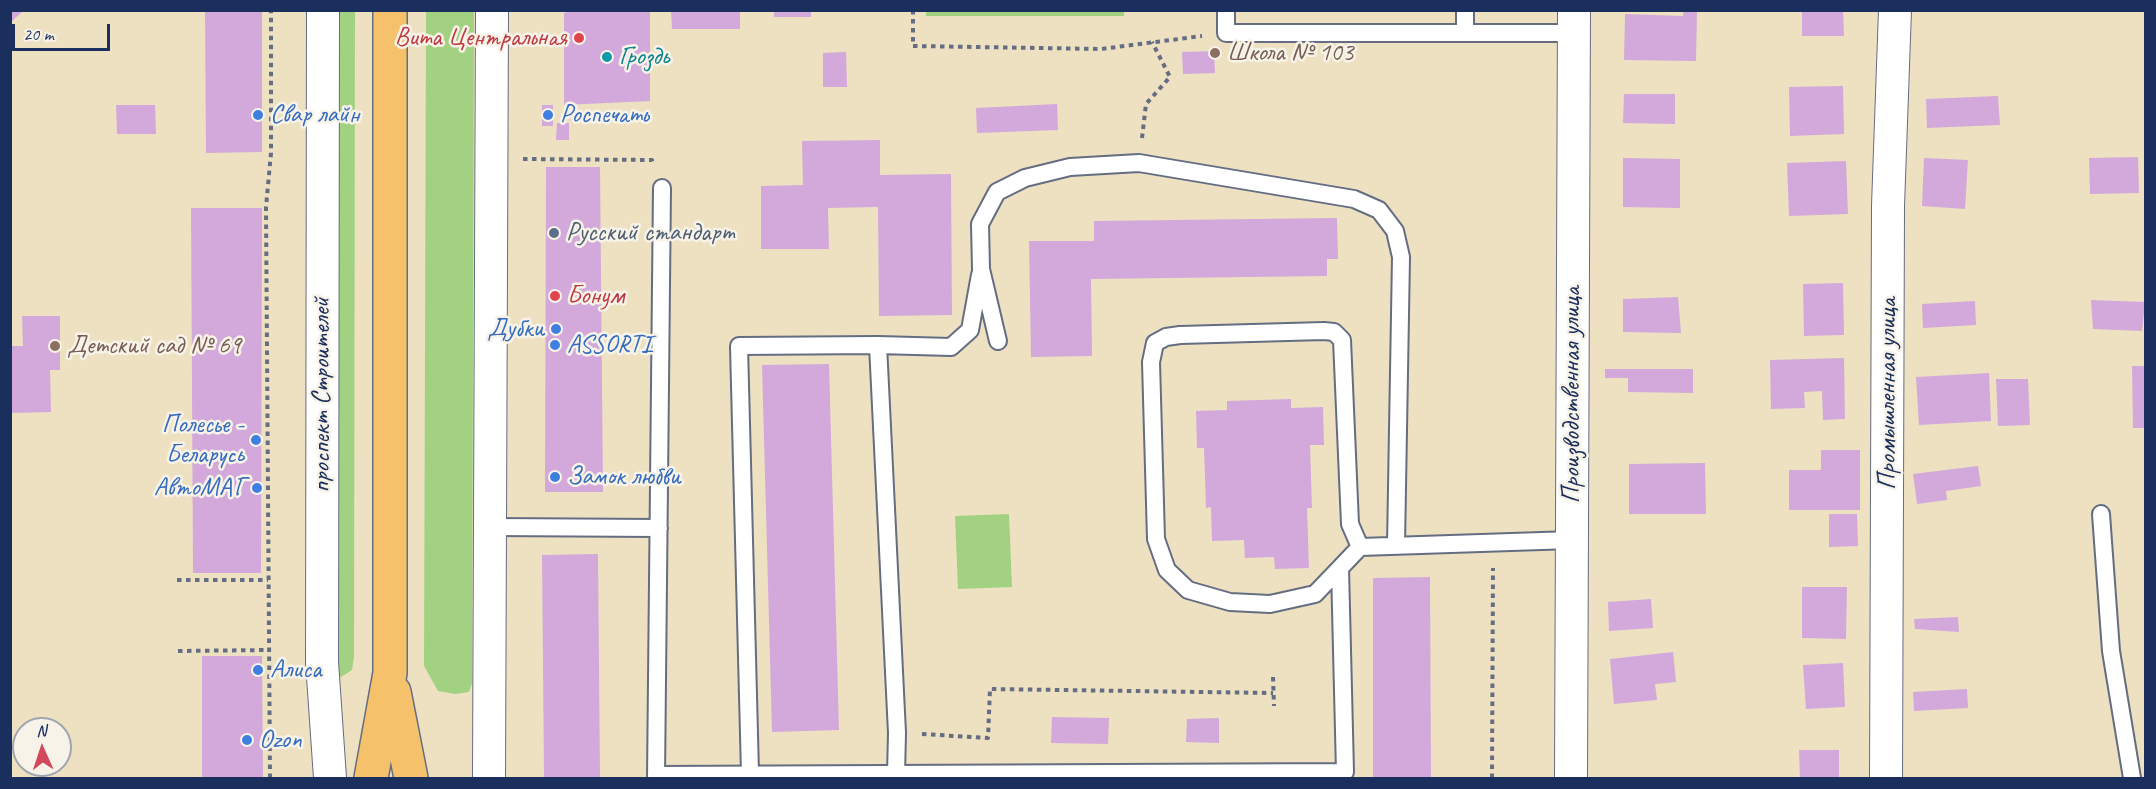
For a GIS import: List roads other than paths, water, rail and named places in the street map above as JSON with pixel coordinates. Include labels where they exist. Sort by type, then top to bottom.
[{"type":"main road","points":[[371,778],[390,673],[390,10]]},
{"type":"main road","points":[[390,673],[411,778]]},
{"type":"street","name":"проспект Строителей","points":[[323,10],[322,662],[330,778]]},
{"type":"street","points":[[489,778],[492,10]]},
{"type":"street","name":"Промышленная улица","points":[[1886,778],[1888,206],[1895,10]]},
{"type":"street","name":"Производственная улица","points":[[1571,778],[1574,22]]},
{"type":"lane","points":[[1226,10],[1226,33],[1465,33],[1574,22]]},
{"type":"lane","points":[[1465,10],[1465,33]]},
{"type":"lane","points":[[998,341],[981,269],[980,225],[997,192],[1025,178],[1070,167],[1139,163],[1354,199],[1379,210],[1395,231],[1401,257],[1396,545]]},
{"type":"lane","points":[[662,188],[656,777],[750,773],[1012,776],[1346,772],[1340,568]]},
{"type":"lane","points":[[750,773],[739,346],[951,347],[969,330],[981,269]]},
{"type":"lane","points":[[1360,547],[1350,524],[1345,353],[1342,340],[1334,332],[1180,335],[1166,337],[1155,343],[1151,362],[1156,539],[1167,570],[1188,590],[1230,602],[1270,604],[1315,594],[1360,547],[1572,540]]},
{"type":"lane","points":[[878,345],[897,733],[896,774]]},
{"type":"lane","points":[[2101,514],[2111,651],[2132,778]]},
{"type":"lane","points":[[491,527],[659,528]]},
{"type":"place","name":"Вита Центральная","points":[[579,38]]},
{"type":"place","name":"Школа № 103","points":[[1215,53]]},
{"type":"place","name":"Гроздь","points":[[607,57]]},
{"type":"place","name":"Свар лайн","points":[[258,115]]},
{"type":"place","name":"Роспечать","points":[[548,115]]},
{"type":"place","name":"Русский стандарт","points":[[554,233]]},
{"type":"place","name":"Бонум","points":[[555,296]]},
{"type":"place","name":"Дубки","points":[[556,329]]},
{"type":"place","name":"ASSORTI","points":[[555,345]]},
{"type":"place","name":"Детский сад № 69","points":[[55,346]]},
{"type":"place","name":"Полесье - Беларусь","points":[[256,440]]},
{"type":"place","name":"Замок любви","points":[[555,477]]},
{"type":"place","name":"АвтоМАГ","points":[[257,488]]},
{"type":"place","name":"Алиса","points":[[258,670]]},
{"type":"place","name":"Ozon","points":[[247,740]]}]
